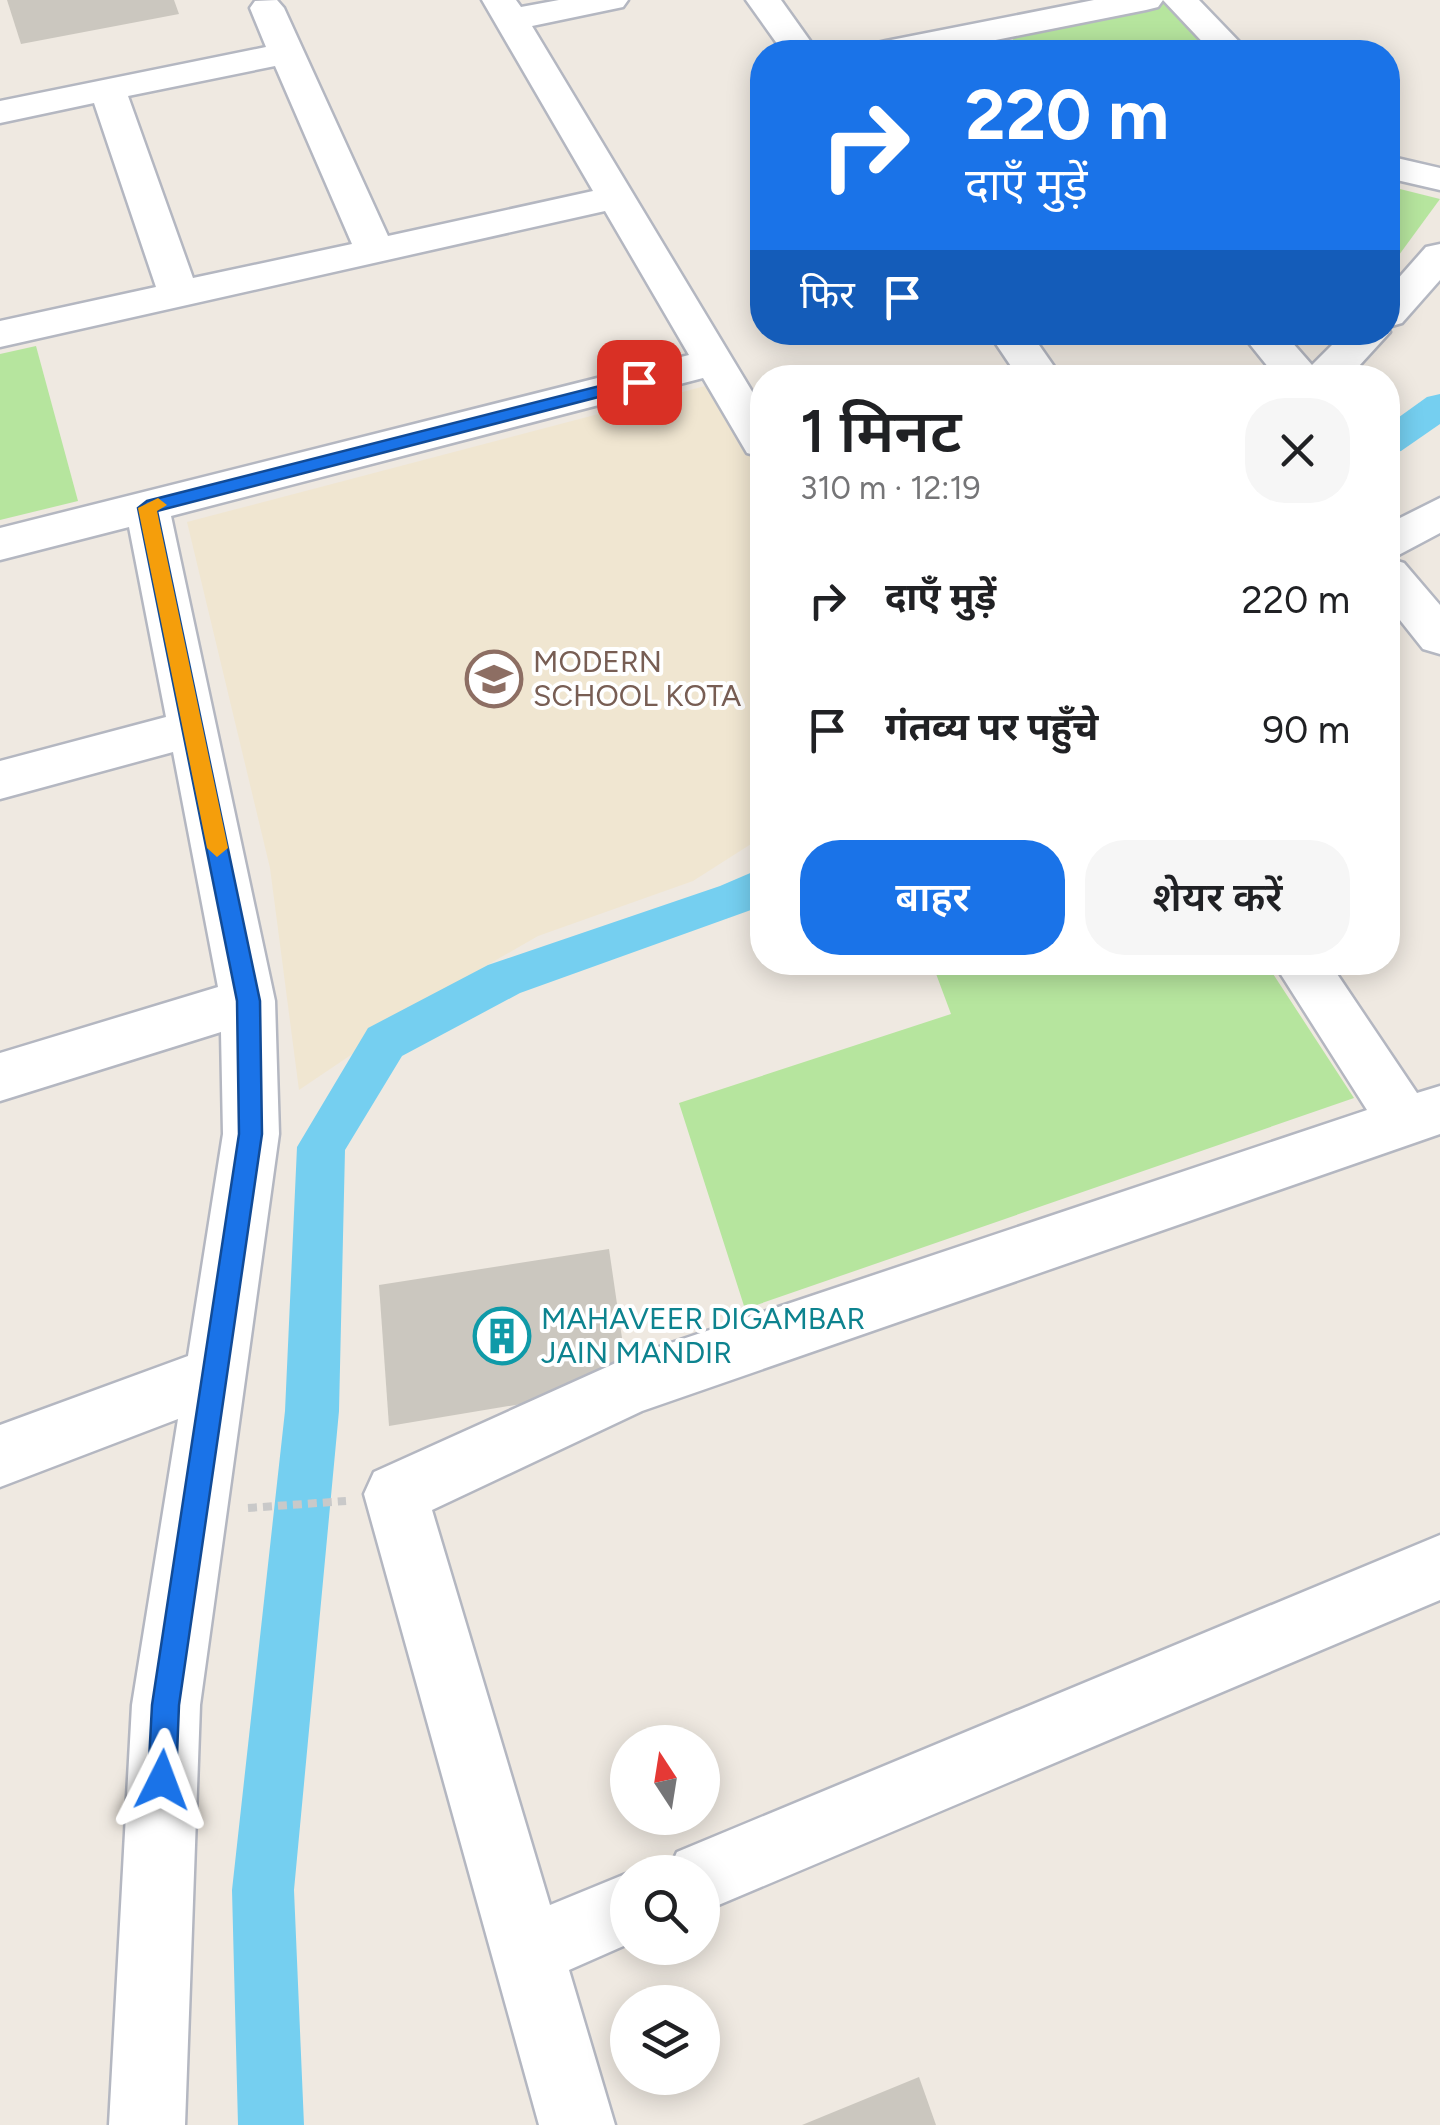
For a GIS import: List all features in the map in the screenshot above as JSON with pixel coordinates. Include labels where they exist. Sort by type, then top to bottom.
[{"type":"street","points":[[611,0],[505,10],[750,423]]},
{"type":"street","points":[[763,0],[792,40]]},
{"type":"street","points":[[1008,40],[1146,0]]},
{"type":"street","points":[[1180,0],[1219,40]]},
{"type":"street","points":[[267,8],[375,251]]},
{"type":"street","points":[[0,112],[287,53]]},
{"type":"street","points":[[108,90],[179,294]]},
{"type":"street","points":[[1400,170],[1440,179]]},
{"type":"street","points":[[0,334],[616,197]]},
{"type":"street","points":[[1400,302],[1437,267]]},
{"type":"street","points":[[1271,345],[1289,365]]},
{"type":"street","points":[[1336,365],[1356,345]]},
{"type":"street","points":[[0,544],[714,362]]},
{"type":"street","points":[[142,2123],[166,1705],[251,1134],[248,1001],[147,508]]},
{"type":"street","points":[[1400,537],[1440,513]]},
{"type":"street","points":[[1400,589],[1440,637]]},
{"type":"street","points":[[0,780],[193,728]]},
{"type":"street","points":[[576,2125],[396,1494],[629,1386],[1423,1116],[1309,975]]},
{"type":"street","points":[[0,1077],[248,1001]]},
{"type":"street","points":[[0,1456],[216,1375]]},
{"type":"street","points":[[720,1869],[1440,1568]]},
{"type":"street","points":[[527,1951],[610,1916]]},
{"type":"path","points":[[258,1508],[357,1500]]},
{"type":"shaded area","name":"MODERN SCHOOL KOTA","points":[[709,385],[750,455],[750,845],[693,881],[538,936],[465,978],[299,1090],[270,868],[187,522]]},
{"type":"green space","points":[[1167,3],[1203,40],[1014,40],[1010,36]]},
{"type":"green space","points":[[1400,189],[1440,199],[1400,254]]},
{"type":"green space","points":[[36,346],[78,501],[0,520],[0,354]]},
{"type":"green space","points":[[936,975],[1274,975],[1354,1098],[745,1309],[679,1103],[951,1014]]},
{"type":"building","points":[[7,0],[174,0],[179,14],[21,44]]},
{"type":"building","name":"MAHAVEER DIGAMBAR JAIN MANDIR","points":[[609,1249],[629,1386],[389,1426],[379,1285]]},
{"type":"building","points":[[919,2077],[936,2125],[802,2125]]},
{"type":"waterway","points":[[1400,434],[1440,406]]},
{"type":"waterway","points":[[271,2125],[263,1890],[312,1411],[321,1147],[385,1042],[504,979],[750,892]]},
{"type":"slow traffic","points":[[158,505],[147,508],[217,848]]},
{"type":"place","name":"MODERN SCHOOL KOTA","points":[[494,679]]},
{"type":"place","name":"MAHAVEER DIGAMBAR JAIN MANDIR","points":[[502,1336]]},
{"type":"route","points":[[162,1780],[166,1705],[251,1134],[248,1001],[147,508],[639,382]]}]
